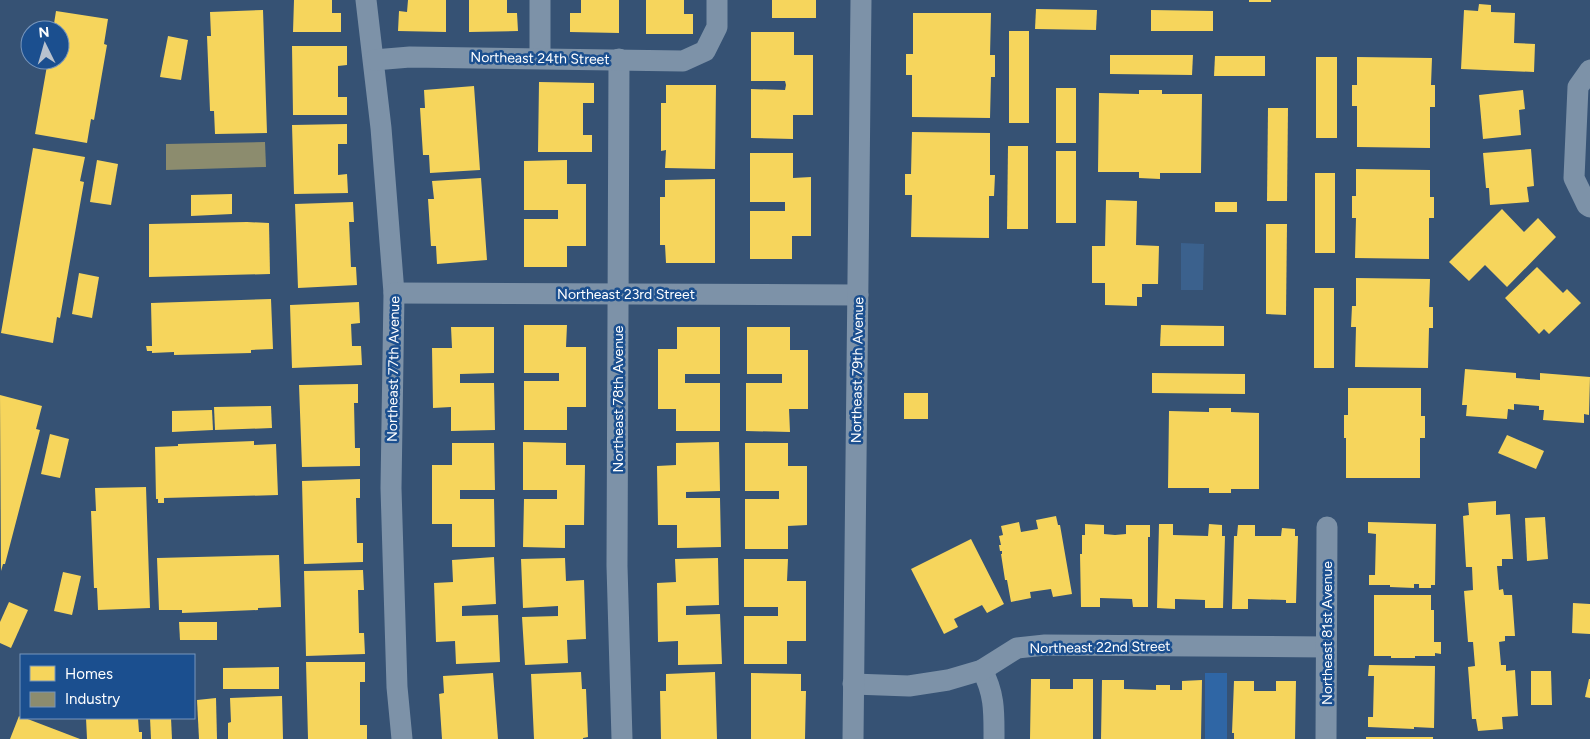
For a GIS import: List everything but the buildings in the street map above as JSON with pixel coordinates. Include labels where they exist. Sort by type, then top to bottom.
[{"type":"street","name":"Northeast 77th Avenue","points":[[366,0],[374,60],[394,292],[391,488],[397,687],[402,739]]},
{"type":"street","points":[[540,0],[540,58]]},
{"type":"street","name":"Northeast 24th Street","points":[[374,60],[410,57],[683,60],[705,51],[717,26],[717,0]]},
{"type":"street","name":"Northeast 79th Avenue","points":[[853,739],[861,0]]},
{"type":"street","name":"Northeast 78th Avenue","points":[[619,59],[617,566],[622,739]]},
{"type":"street","points":[[1589,206],[1574,178],[1578,87],[1590,70]]},
{"type":"street","name":"Northeast 23rd Street","points":[[394,292],[858,296]]},
{"type":"street","name":"Northeast 81st Avenue","points":[[1326,739],[1327,527]]},
{"type":"street","name":"Northeast 22nd Street","points":[[853,684],[909,686],[948,680],[982,670],[1017,648],[1045,645],[1326,647]]},
{"type":"street","points":[[982,670],[990,683],[994,703],[994,739]]},
{"type":"shaded area","points":[[1181,243],[1204,244],[1203,290],[1181,290]]},
{"type":"shaded area","points":[[1205,673],[1227,673],[1227,739],[1205,739]]}]
